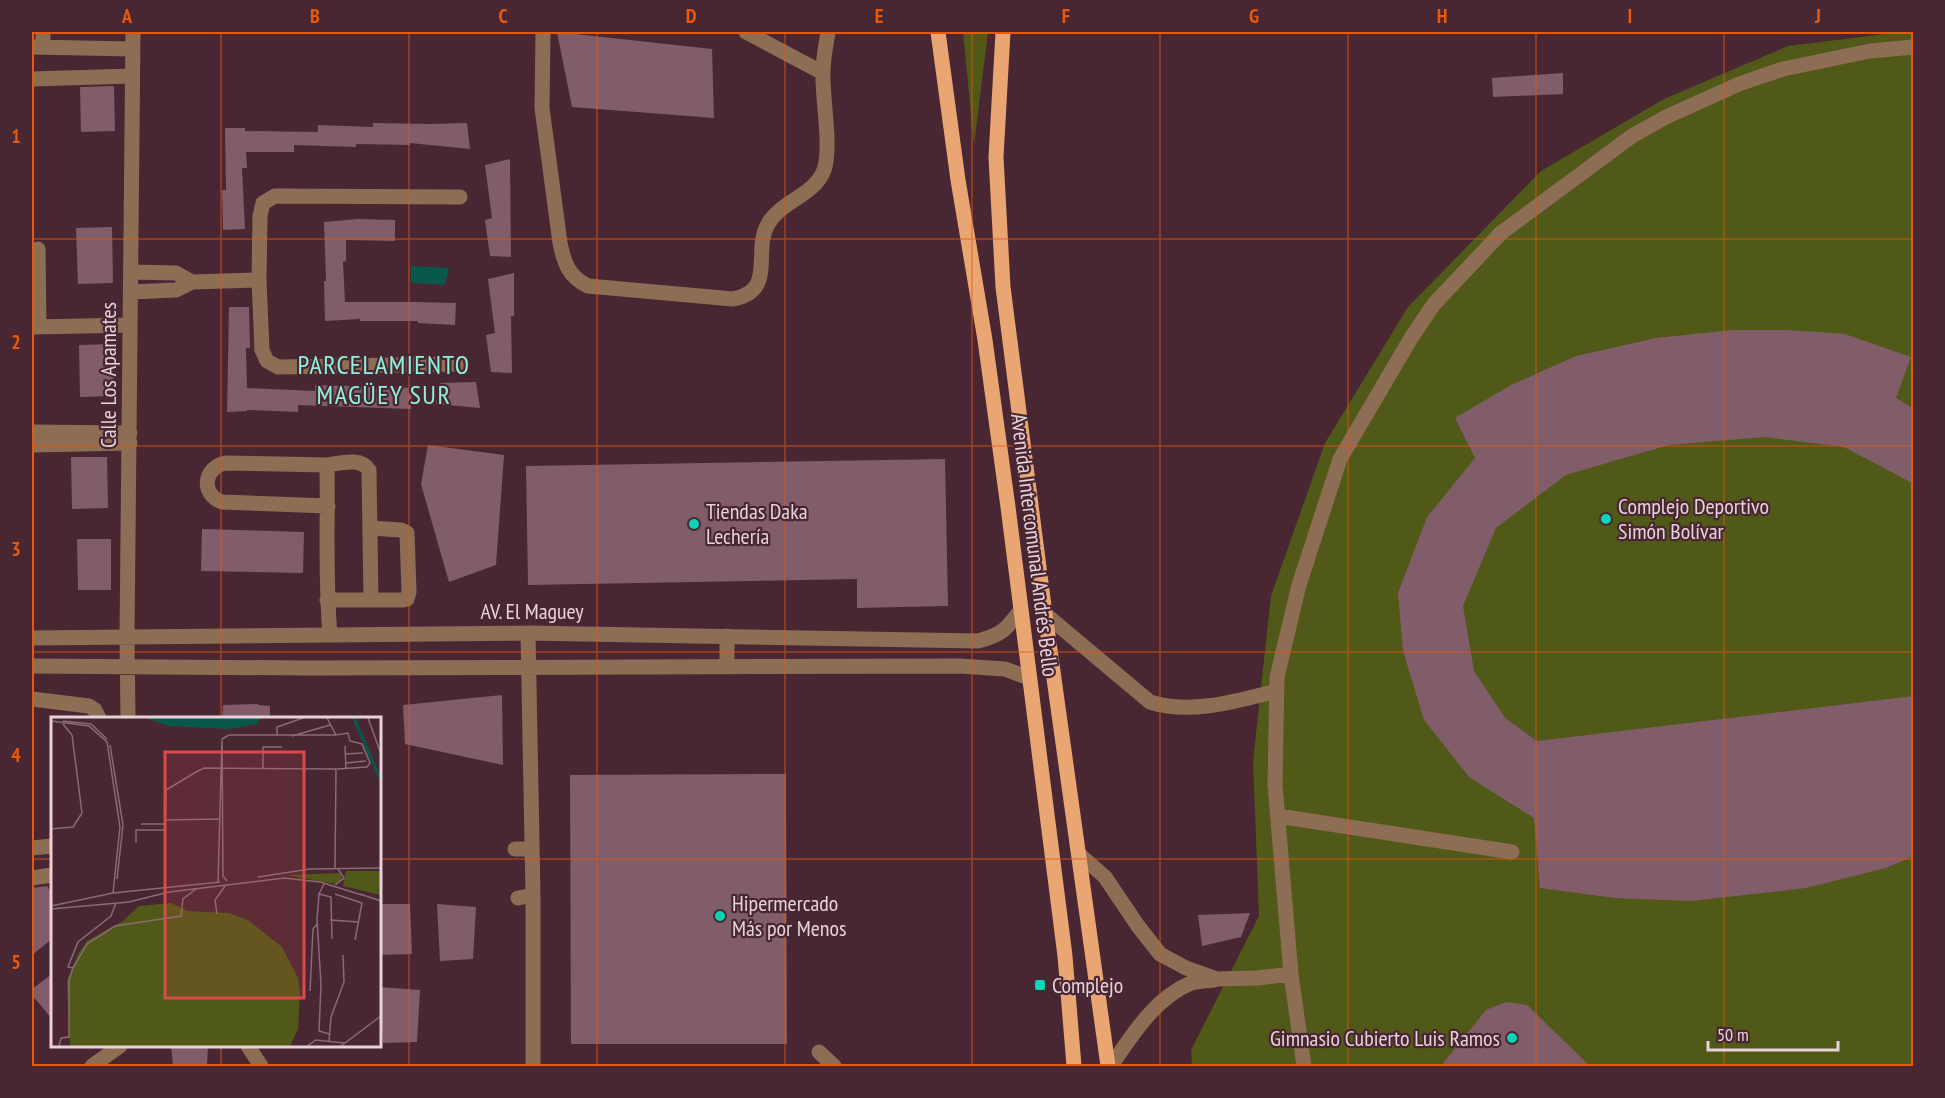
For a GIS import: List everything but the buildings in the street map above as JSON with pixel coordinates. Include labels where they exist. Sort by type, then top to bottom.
[{"type":"main road","name":"Avenida Intercomunal Andrés Bello","points":[[938,32],[1008,507],[1065,956],[1074,1066]]},
{"type":"main road","name":"Avenida Intercomunal Andrés Bello","points":[[1004,32],[996,157],[1003,287],[1045,614],[1109,1066]]},
{"type":"street","name":"Calle Los Apamates","points":[[128,717],[133,32]]},
{"type":"street","points":[[543,32],[542,108],[560,243],[570,274],[577,282],[588,286],[733,299],[745,297],[758,284],[763,236],[768,223],[816,182],[824,171],[827,153],[823,73],[828,32]]},
{"type":"street","points":[[746,32],[823,73]]},
{"type":"street","points":[[39,42],[133,49]]},
{"type":"street","points":[[1304,1066],[1291,974],[1275,785],[1276,677],[1299,585],[1340,459],[1411,338],[1434,304],[1501,233],[1632,136],[1666,117],[1739,84],[1783,69],[1870,51],[1914,47]]},
{"type":"street","points":[[32,79],[132,76]]},
{"type":"street","points":[[460,197],[274,196],[263,203],[260,216],[259,280],[262,350],[267,361],[278,367],[460,364]]},
{"type":"street","points":[[38,249],[35,327],[130,326]]},
{"type":"street","points":[[130,272],[176,273],[192,282]]},
{"type":"street","points":[[130,292],[176,290],[192,282],[259,280]]},
{"type":"street","points":[[32,432],[130,438]]},
{"type":"street","points":[[32,445],[130,438]]},
{"type":"street","points":[[328,506],[222,502],[214,500],[207,484],[208,478],[211,470],[225,463],[327,465],[356,462],[366,465],[369,470],[370,600]]},
{"type":"street","points":[[327,465],[327,600],[330,635]]},
{"type":"street","points":[[327,600],[407,599],[410,592],[407,533],[401,530],[370,528]]},
{"type":"street","name":"AV. El Maguey","points":[[32,638],[528,633],[978,641],[994,637],[1006,630],[1020,611]]},
{"type":"street","points":[[1045,614],[1150,702],[1167,707],[1186,707],[1235,702],[1276,691]]},
{"type":"street","points":[[528,633],[532,849],[525,896],[533,1066]]},
{"type":"street","points":[[727,636],[727,666]]},
{"type":"street","points":[[32,666],[306,668],[960,666],[1005,669],[1029,678]]},
{"type":"street","points":[[32,699],[89,706],[95,710],[98,717]]},
{"type":"street","points":[[1278,816],[1512,852]]},
{"type":"street","points":[[32,848],[51,846]]},
{"type":"street","points":[[515,849],[532,849]]},
{"type":"street","points":[[1079,854],[1105,877],[1137,926],[1160,954],[1186,968],[1217,979]]},
{"type":"street","points":[[32,878],[51,874]]},
{"type":"street","points":[[1109,1066],[1137,1027],[1170,994],[1193,982],[1291,974]]},
{"type":"street","points":[[92,1066],[119,1047]]},
{"type":"street","points":[[249,1047],[261,1066]]},
{"type":"street","points":[[819,1052],[834,1066]]},
{"type":"shaded area","points":[[963,32],[988,32],[974,145]]},
{"type":"shaded area","name":"Complejo Deportivo Simón Bolívar","points":[[1913,32],[1913,1066],[1192,1066],[1191,1050],[1259,916],[1253,761],[1271,596],[1325,443],[1408,307],[1541,171],[1664,99],[1788,46]]},
{"type":"shaded area","points":[[411,266],[449,268],[445,285],[411,283]]},
{"type":"place","name":"Complejo Deportivo Simón Bolívar","points":[[1606,519]]},
{"type":"place","name":"Tiendas Daka Lechería","points":[[694,524]]},
{"type":"place","name":"Hipermercado Más por Menos","points":[[720,916]]},
{"type":"place","name":"Complejo","points":[[1040,985]]},
{"type":"place","name":"Gimnasio Cubierto Luis Ramos","points":[[1512,1038]]},
{"type":"district","name":"PARCELAMIENTO MAGÜEY SUR","points":[[384,379]]}]
